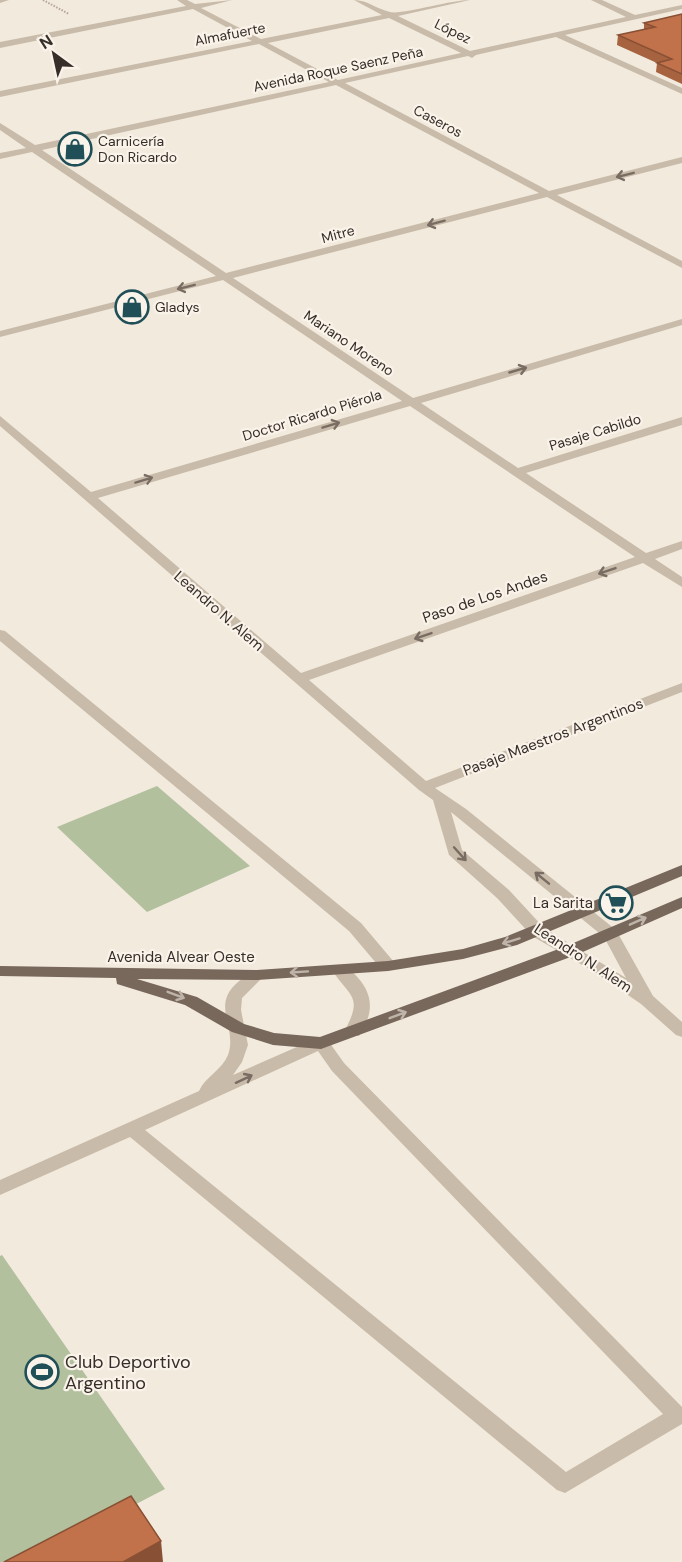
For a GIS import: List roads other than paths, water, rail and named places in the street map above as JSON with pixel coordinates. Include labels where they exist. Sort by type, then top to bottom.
[{"type":"main road","name":"Avenida Alvear Oeste","points":[[100,974],[257,975],[388,966],[463,954],[538,932],[682,870]]},
{"type":"main road","name":"Avenida Alvear Oeste","points":[[100,974],[167,991],[191,1001],[238,1028],[273,1039],[321,1043],[570,951],[682,902]]},
{"type":"main road","points":[[0,970],[100,974]]},
{"type":"street","points":[[0,1],[5,0]]},
{"type":"street","name":"Caseros","points":[[181,0],[682,265]]},
{"type":"street","points":[[0,45],[228,0]]},
{"type":"street","name":"López","points":[[358,0],[472,55]]},
{"type":"street","name":"Almafuerte","points":[[0,94],[466,0]]},
{"type":"street","points":[[595,0],[636,18]]},
{"type":"street","name":"Avenida Roque Saenz Peña","points":[[0,156],[472,55],[682,7]]},
{"type":"street","points":[[558,35],[682,91]]},
{"type":"street","name":"Mariano Moreno","points":[[0,126],[682,584]]},
{"type":"street","name":"Mitre","points":[[0,334],[682,160]]},
{"type":"street","name":"Doctor Ricardo Piérola","points":[[88,497],[682,322]]},
{"type":"street","name":"Leandro N. Alem","points":[[0,420],[424,787],[440,800],[461,812],[610,934],[647,1000]]},
{"type":"street","name":"Pasaje Cabildo","points":[[517,472],[682,421]]},
{"type":"street","name":"Paso de Los Andes","points":[[298,679],[682,544]]},
{"type":"street","points":[[0,634],[355,927],[388,966]]},
{"type":"street","name":"Pasaje Maestros Argentinos","points":[[424,787],[682,687]]},
{"type":"street","name":"Leandro N. Alem","points":[[440,800],[455,852],[503,894],[538,932],[602,969],[647,1000],[682,1031]]},
{"type":"street","points":[[340,970],[356,984],[363,999],[364,1014],[353,1032]]},
{"type":"street","points":[[191,1103],[220,1080],[236,1060],[240,1047],[238,1028],[231,1010],[236,994],[257,975]]},
{"type":"street","points":[[0,1188],[321,1043],[338,1067],[680,1418],[565,1484],[132,1129]]},
{"type":"place","name":"Carnicería Don Ricardo","points":[[75,149]]},
{"type":"place","name":"Gladys","points":[[132,307]]},
{"type":"place","name":"La Sarita","points":[[616,903]]},
{"type":"place","name":"Club Deportivo Argentino","points":[[42,1372]]}]
